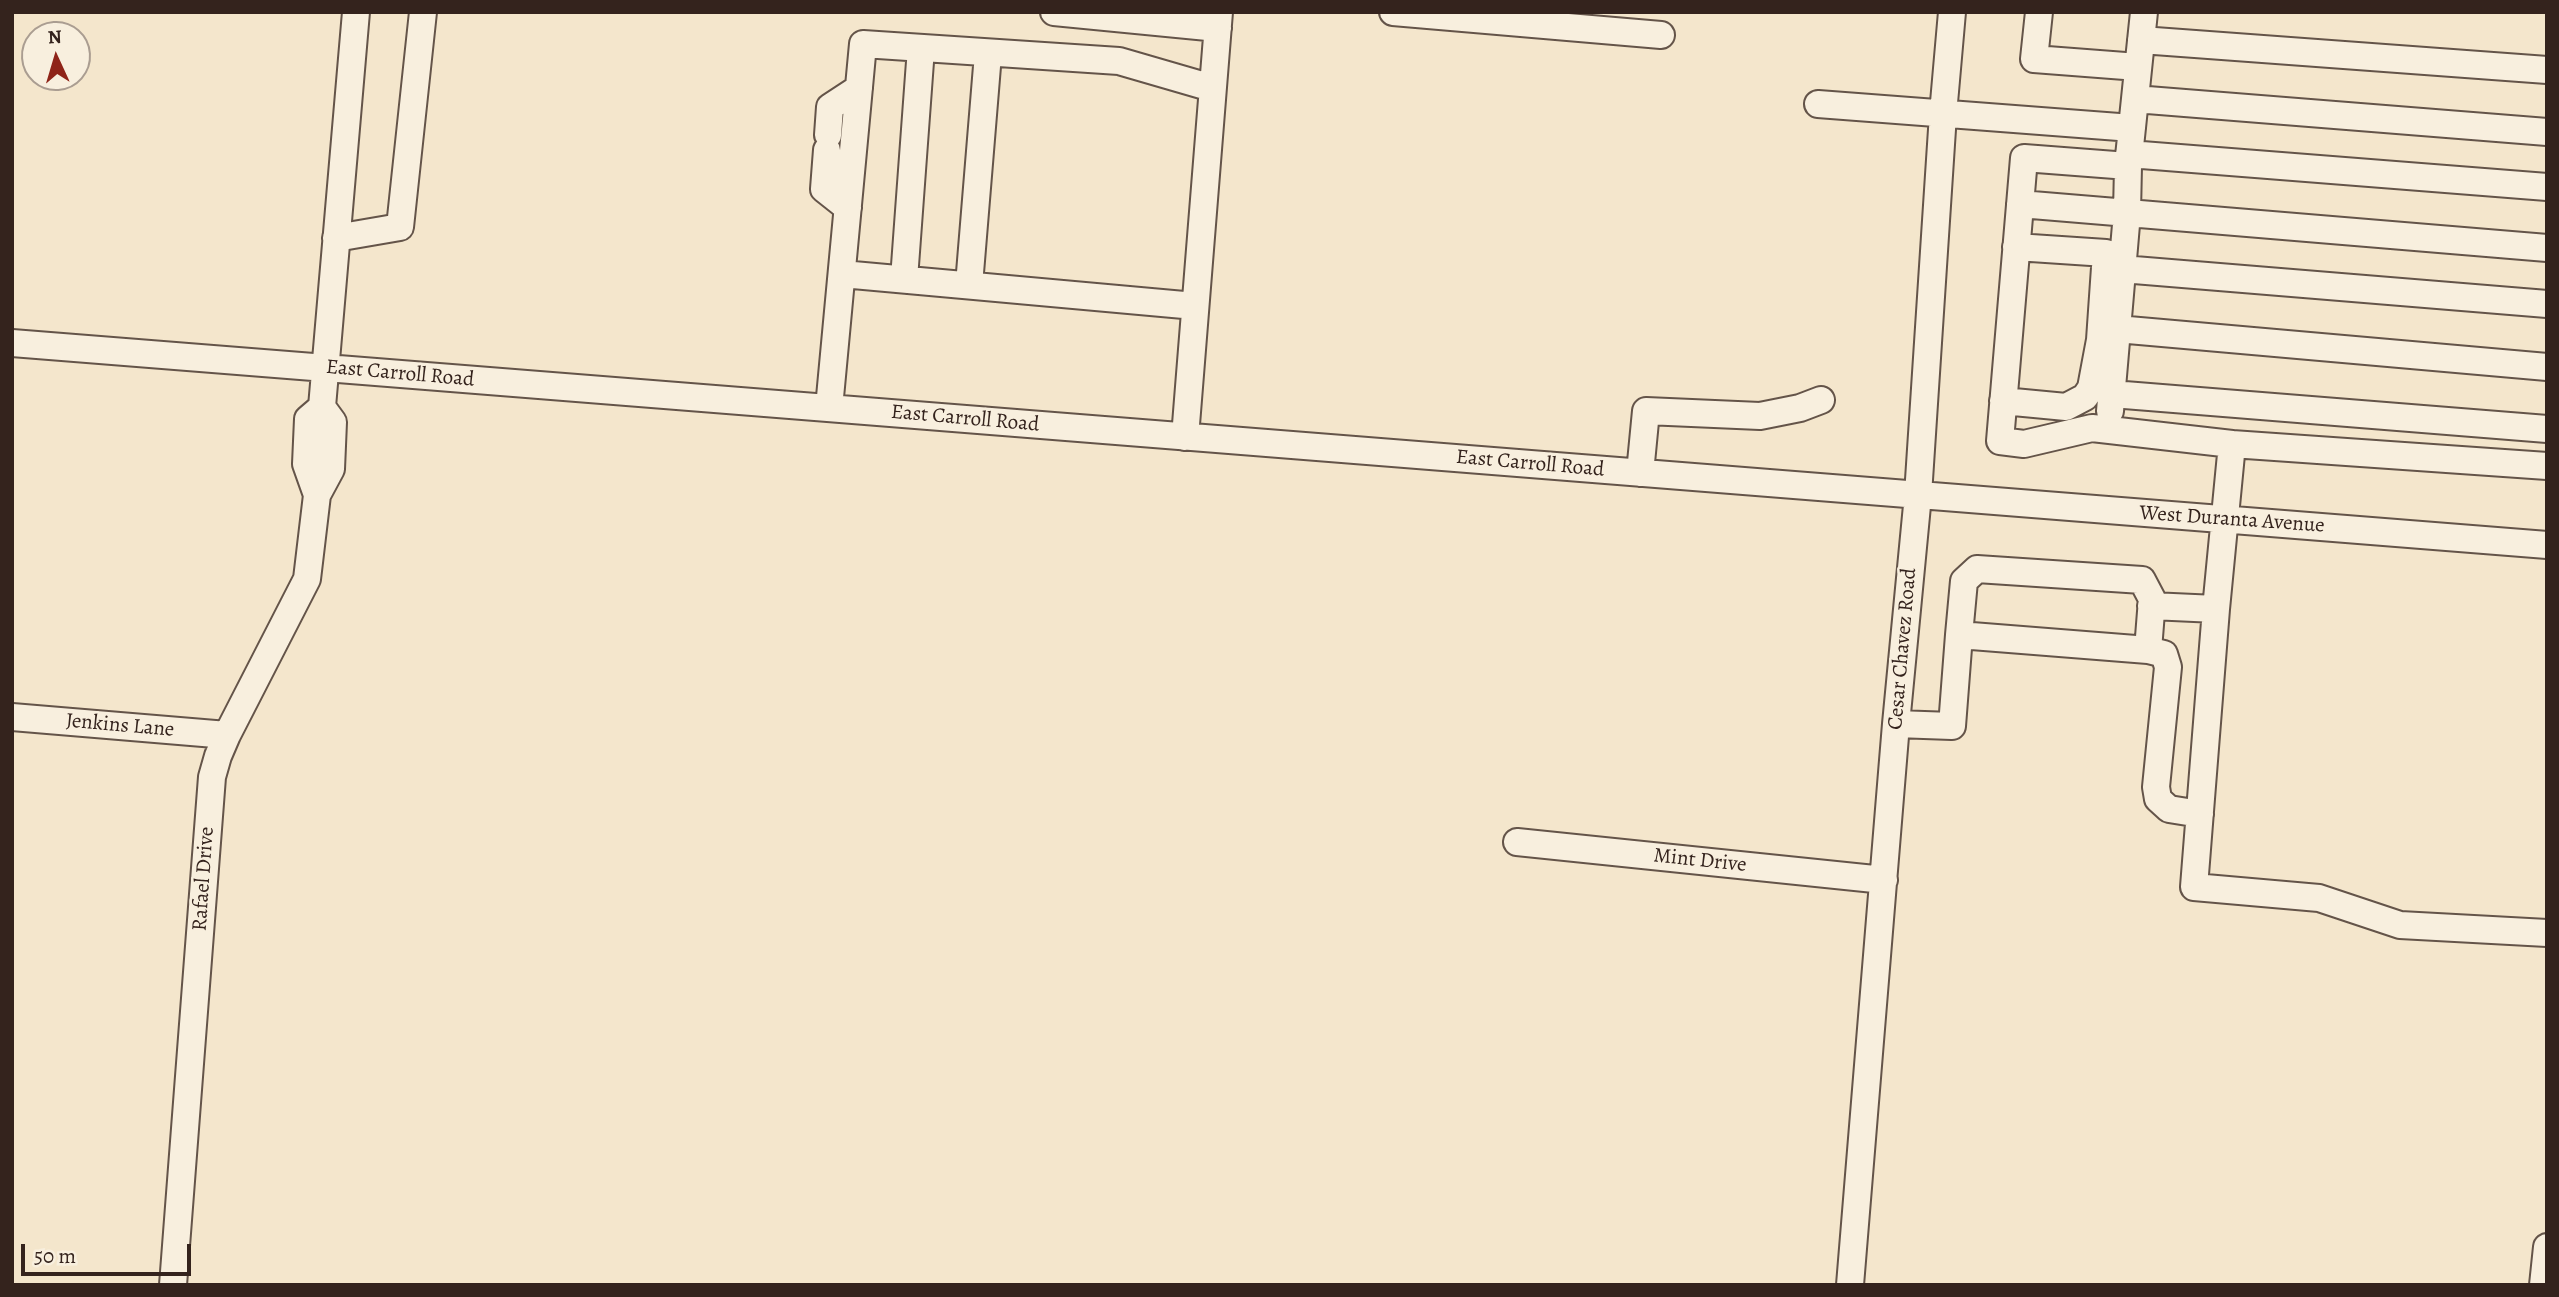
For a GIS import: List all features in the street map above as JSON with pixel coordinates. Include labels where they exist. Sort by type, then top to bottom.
[{"type":"street","name":"Rafael Drive","points":[[173,1285],[212,777],[227,735],[307,579],[317,495],[306,464],[320,437],[308,419],[323,407],[356,12]]},
{"type":"street","points":[[336,238],[400,227],[423,12]]},
{"type":"street","points":[[1054,12],[1219,20],[1185,437]]},
{"type":"street","points":[[1393,12],[1498,17],[1661,35]]},
{"type":"street","name":"Cesar Chavez Road","points":[[1850,1285],[1896,724],[1918,495],[1942,114],[1952,12]]},
{"type":"street","points":[[2039,12],[2034,60],[2138,67]]},
{"type":"street","points":[[2003,401],[2066,407],[2085,397],[2091,388],[2127,213],[2130,149],[2144,12]]},
{"type":"street","points":[[2141,40],[2547,70]]},
{"type":"street","points":[[829,408],[863,44],[1119,61],[1212,88]]},
{"type":"street","points":[[904,279],[921,48]]},
{"type":"street","points":[[969,285],[988,54]]},
{"type":"street","points":[[848,208],[824,189],[830,107],[859,88]]},
{"type":"street","points":[[2135,99],[2547,132]]},
{"type":"street","points":[[1818,104],[1942,114],[2130,149],[2547,187]]},
{"type":"street","points":[[2130,149],[2024,158],[2000,441],[2024,444],[2092,428],[2232,444],[2547,466]]},
{"type":"street","points":[[2020,204],[2547,248]]},
{"type":"street","points":[[2016,247],[2547,304]]},
{"type":"street","points":[[2108,430],[2117,329],[2117,259]]},
{"type":"street","points":[[842,274],[1195,306]]},
{"type":"street","points":[[2117,329],[2547,367]]},
{"type":"street","name":"East Carroll Road","points":[[12,343],[1918,495]]},
{"type":"street","points":[[2112,394],[2547,429]]},
{"type":"street","points":[[1640,473],[1646,411],[1760,416],[1800,408],[1821,400]]},
{"type":"street","points":[[2232,444],[2194,887],[2319,898],[2400,925],[2547,933]]},
{"type":"street","name":"West Duranta Avenue","points":[[1918,495],[2547,545]]},
{"type":"street","points":[[1896,724],[1952,726],[1964,580],[1977,569],[2142,580],[2152,599],[2148,650]]},
{"type":"street","points":[[2151,607],[2216,610]]},
{"type":"street","points":[[1959,635],[2148,650],[2164,654],[2168,667],[2156,787],[2158,799],[2169,809],[2200,814]]},
{"type":"street","name":"Jenkins Lane","points":[[12,717],[227,735]]},
{"type":"street","name":"Mint Drive","points":[[1517,842],[1884,880]]},
{"type":"street","points":[[2543,1285],[2547,1247]]}]
